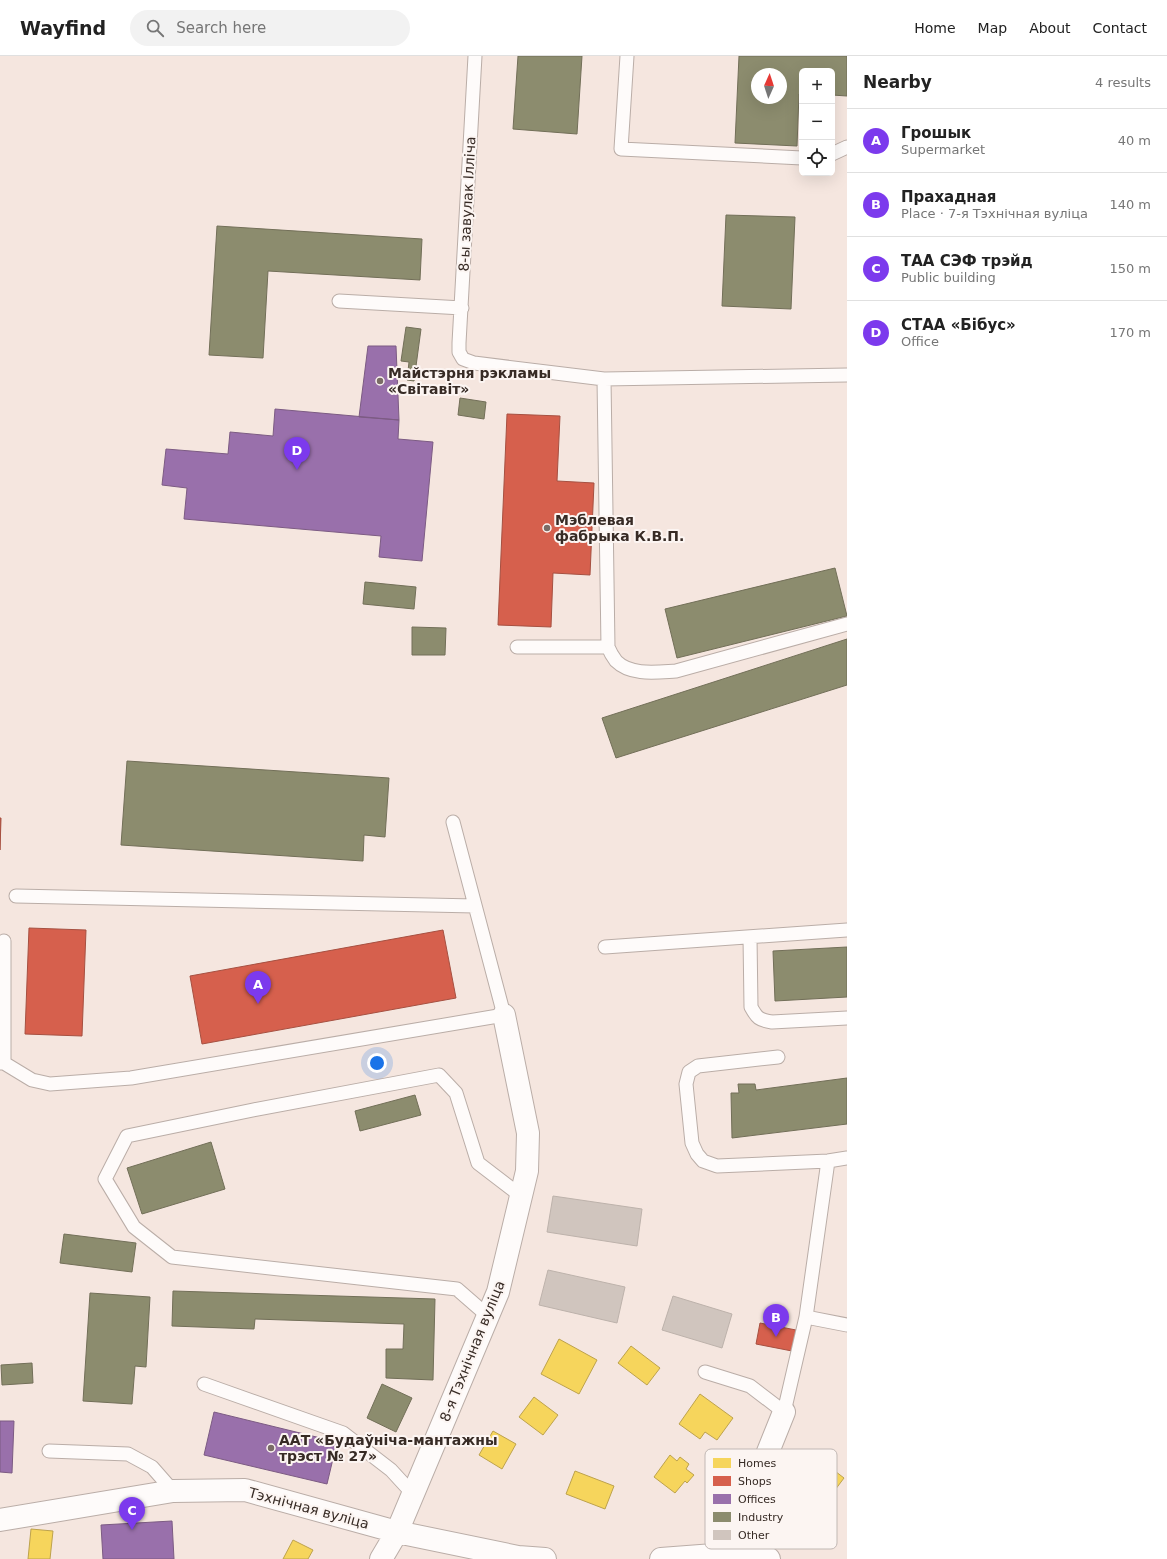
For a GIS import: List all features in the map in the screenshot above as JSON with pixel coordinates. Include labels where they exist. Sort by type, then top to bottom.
[{"type":"street","name":"8-я Тэхнічная вуліца","points":[[381,1559],[397,1532],[498,1292],[527,1171],[528,1133],[504,1015]]},
{"type":"street","points":[[769,1449],[784,1412]]},
{"type":"street","name":"Тэхнічная вуліца","points":[[0,1520],[173,1491],[245,1490],[397,1532],[518,1556],[545,1559]]},
{"type":"street","points":[[661,1559],[725,1556],[769,1559]]},
{"type":"lane","name":"8-ы завулак Ілліча","points":[[475,56],[459,352],[463,359],[474,363],[604,378]]},
{"type":"lane","points":[[627,56],[620,149],[799,158]]},
{"type":"lane","points":[[835,153],[847,147]]},
{"type":"lane","points":[[339,301],[462,308]]},
{"type":"lane","points":[[847,375],[604,378],[608,648],[616,661],[630,669],[649,673],[676,671],[847,624]]},
{"type":"lane","points":[[517,647],[608,648]]},
{"type":"lane","points":[[4,942],[2,1063],[32,1080],[50,1084],[131,1078],[504,1015],[453,822]]},
{"type":"lane","points":[[16,896],[475,906]]},
{"type":"lane","points":[[605,947],[847,930]]},
{"type":"lane","points":[[750,937],[751,1007],[761,1021],[772,1022],[847,1018]]},
{"type":"lane","points":[[778,1057],[698,1066],[689,1072],[686,1084],[692,1143],[697,1154],[703,1161],[717,1166],[847,1158]]},
{"type":"lane","points":[[488,1316],[456,1289],[172,1257],[134,1227],[105,1179],[127,1136],[253,1110],[440,1075],[456,1093],[478,1163],[521,1196]]},
{"type":"lane","points":[[706,1372],[750,1386],[784,1412],[806,1318],[828,1160]]},
{"type":"lane","points":[[806,1318],[847,1325]]},
{"type":"lane","points":[[204,1384],[343,1433],[391,1470],[413,1494]]},
{"type":"lane","points":[[49,1450],[128,1454],[152,1467],[173,1491]]},
{"type":"building: Homes","points":[[559,1339],[597,1360],[579,1394],[541,1374]]},
{"type":"building: Homes","points":[[631,1346],[660,1368],[647,1385],[618,1363]]},
{"type":"building: Homes","points":[[700,1394],[733,1418],[717,1440],[705,1432],[700,1439],[679,1424]]},
{"type":"building: Homes","points":[[534,1397],[558,1415],[543,1435],[519,1417]]},
{"type":"building: Homes","points":[[493,1431],[516,1444],[502,1469],[479,1455]]},
{"type":"building: Homes","points":[[670,1455],[677,1461],[680,1457],[689,1464],[686,1469],[694,1475],[687,1483],[685,1481],[675,1493],[654,1477]]},
{"type":"building: Homes","points":[[575,1471],[614,1486],[605,1509],[566,1494]]},
{"type":"building: Homes","points":[[837,1473],[844,1478],[837,1487]]},
{"type":"building: Homes","points":[[31,1529],[53,1531],[50,1559],[28,1559]]},
{"type":"building: Homes","points":[[293,1540],[313,1550],[308,1559],[283,1559]]},
{"type":"building: Shops","name":"Мэблевая фабрыка К.В.П.","points":[[507,414],[560,416],[557,481],[594,483],[590,575],[553,573],[551,627],[498,625]]},
{"type":"building: Shops","points":[[0,818],[1,818],[0,850]]},
{"type":"building: Shops","points":[[29,928],[86,930],[82,1036],[25,1034]]},
{"type":"building: Shops","points":[[443,930],[456,998],[202,1044],[190,976]]},
{"type":"building: Shops","points":[[760,1323],[796,1330],[792,1351],[756,1344]]},
{"type":"building: Offices","name":"Майстэрня рэкламы «Світавіт»","points":[[368,346],[396,346],[399,420],[359,417]]},
{"type":"building: Offices","points":[[275,409],[399,420],[398,439],[433,442],[422,561],[379,557],[381,536],[184,519],[187,488],[162,485],[166,449],[228,454],[230,432],[273,436]]},
{"type":"building: Offices","name":"ААТ «Будаўніча-мантажны трэст № 27»","points":[[214,1412],[337,1442],[327,1484],[204,1455]]},
{"type":"building: Offices","points":[[0,1421],[14,1421],[12,1473],[0,1472]]},
{"type":"building: Offices","points":[[172,1521],[174,1559],[103,1559],[101,1525]]},
{"type":"building: Industry","points":[[518,56],[582,56],[577,134],[513,129]]},
{"type":"building: Industry","points":[[739,56],[847,56],[847,96],[835,95],[835,68],[799,68],[797,146],[735,143]]},
{"type":"building: Industry","points":[[726,215],[795,217],[791,309],[722,306]]},
{"type":"building: Industry","points":[[217,226],[422,239],[420,280],[268,271],[263,358],[209,355]]},
{"type":"building: Industry","points":[[406,327],[421,329],[414,381],[407,380],[409,362],[401,361]]},
{"type":"building: Industry","points":[[460,398],[486,402],[484,419],[458,415]]},
{"type":"building: Industry","points":[[835,568],[847,616],[677,658],[665,609]]},
{"type":"building: Industry","points":[[365,582],[416,587],[414,609],[363,604]]},
{"type":"building: Industry","points":[[412,627],[446,628],[445,655],[412,655]]},
{"type":"building: Industry","points":[[847,639],[847,685],[616,758],[602,718]]},
{"type":"building: Industry","points":[[127,761],[389,778],[385,837],[364,835],[363,861],[121,845]]},
{"type":"building: Industry","points":[[847,947],[847,997],[775,1001],[773,951]]},
{"type":"building: Industry","points":[[847,1078],[847,1124],[732,1138],[731,1093],[739,1093],[738,1084],[755,1084],[756,1090]]},
{"type":"building: Industry","points":[[415,1095],[421,1115],[360,1131],[355,1111]]},
{"type":"building: Industry","points":[[211,1142],[225,1189],[142,1214],[127,1168]]},
{"type":"building: Industry","points":[[64,1234],[136,1243],[132,1272],[60,1263]]},
{"type":"building: Industry","points":[[173,1291],[435,1299],[433,1380],[386,1378],[386,1349],[403,1349],[404,1324],[255,1319],[254,1329],[172,1326]]},
{"type":"building: Industry","points":[[90,1293],[150,1297],[146,1367],[135,1366],[132,1404],[83,1401]]},
{"type":"building: Industry","points":[[32,1363],[33,1383],[2,1385],[1,1365]]},
{"type":"building: Industry","points":[[382,1384],[412,1398],[396,1432],[367,1418]]},
{"type":"building: Other","points":[[553,1196],[642,1209],[637,1246],[547,1232]]},
{"type":"building: Other","points":[[548,1270],[625,1287],[617,1323],[539,1305]]},
{"type":"building: Other","points":[[673,1296],[732,1314],[722,1348],[662,1330]]},
{"type":"place","name":"Майстэрня рэкламы «Світавіт»","points":[[380,381]]},
{"type":"place","name":"СТАА «Бібус»","points":[[297,470]]},
{"type":"place","name":"Мэблевая фабрыка К.В.П.","points":[[547,528]]},
{"type":"place","name":"Грошык","points":[[258,1004]]},
{"type":"place","name":"Прахадная","points":[[776,1337]]},
{"type":"place","name":"ААТ «Будаўніча-мантажны трэст № 27»","points":[[271,1448]]},
{"type":"place","name":"ТАА СЭФ трэйд","points":[[132,1530]]}]
